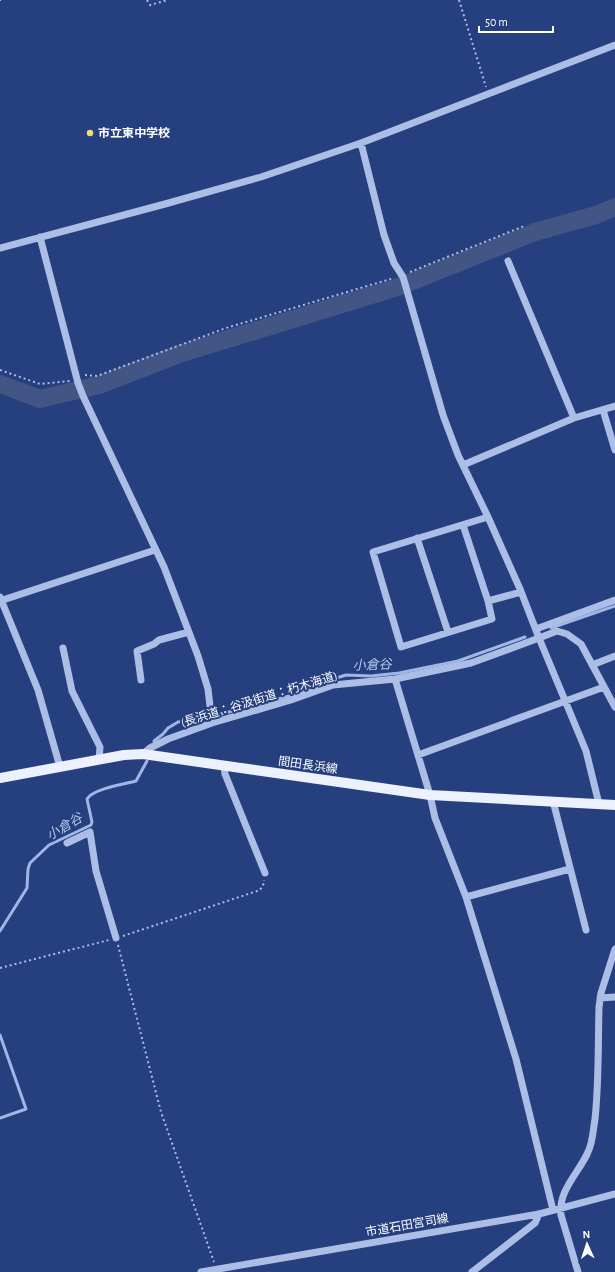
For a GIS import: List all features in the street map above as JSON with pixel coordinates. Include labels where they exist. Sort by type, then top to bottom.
[{"type":"main road","name":"間田長浜線","points":[[0,778],[124,755],[143,754],[430,795],[615,805]]},
{"type":"street","points":[[0,248],[261,177],[362,143],[615,45]]},
{"type":"street","points":[[362,143],[384,235],[394,263],[403,276],[443,415],[463,465],[521,592],[586,752],[599,804]]},
{"type":"street","points":[[40,237],[77,379],[83,396],[164,567],[198,656],[208,689],[212,723]]},
{"type":"street","points":[[508,261],[574,418]]},
{"type":"street","points":[[463,465],[574,418],[615,406]]},
{"type":"street","points":[[603,410],[615,450]]},
{"type":"street","points":[[463,525],[492,619],[401,647],[373,552],[488,517]]},
{"type":"street","points":[[417,538],[448,632]]},
{"type":"street","points":[[60,767],[38,690],[0,599],[155,550]]},
{"type":"street","points":[[488,602],[521,592]]},
{"type":"street","points":[[536,629],[615,600]]},
{"type":"street","name":"(長浜道：谷汲街道：朽木海道)","points":[[143,754],[150,748],[162,742],[212,723],[291,700],[334,685],[395,679],[471,664],[557,631],[567,634],[581,644],[615,707]]},
{"type":"street","points":[[141,680],[137,651],[154,644],[159,640],[189,632]]},
{"type":"street","points":[[63,648],[72,691],[100,747],[99,760]]},
{"type":"street","points":[[592,665],[615,656]]},
{"type":"street","points":[[395,679],[436,818],[466,897],[516,1059],[552,1210]]},
{"type":"street","points":[[418,755],[604,687]]},
{"type":"street","points":[[224,766],[225,774],[265,873]]},
{"type":"street","points":[[553,802],[586,930]]},
{"type":"street","points":[[68,843],[90,832],[96,871],[116,938]]},
{"type":"street","points":[[466,897],[570,869]]},
{"type":"street","points":[[578,1272],[560,1208],[569,1183],[588,1152],[592,1139],[596,1104],[600,998],[615,949]]},
{"type":"street","points":[[600,998],[615,997]]},
{"type":"street","name":"市道石田宮司線","points":[[201,1272],[217,1271],[539,1214],[615,1194]]},
{"type":"street","points":[[472,1272],[535,1223],[539,1214]]},
{"type":"path","points":[[146,0],[150,5],[168,0]]},
{"type":"path","points":[[459,0],[488,94]]},
{"type":"path","points":[[0,370],[40,384],[97,376],[226,328],[403,276],[524,226]]},
{"type":"path","points":[[0,968],[116,938],[260,890],[264,883],[265,873]]},
{"type":"path","points":[[116,938],[161,1112],[217,1271]]},
{"type":"waterway","points":[[0,384],[40,399],[99,385],[179,354],[398,287],[535,232],[596,215],[615,207]]},
{"type":"waterway","name":"小倉谷","points":[[551,628],[615,606]]},
{"type":"waterway","name":"小倉谷","points":[[221,714],[293,695],[346,675],[371,676],[399,673],[458,661],[525,637]]},
{"type":"waterway","name":"小倉谷","points":[[154,741],[168,728],[178,722],[204,717]]},
{"type":"waterway","name":"小倉谷","points":[[0,931],[27,888],[28,869],[30,863],[49,845],[91,825],[92,822],[87,799],[90,795],[117,785],[136,781],[147,761]]},
{"type":"waterway","name":"小倉谷","points":[[0,1035],[26,1109],[0,1118]]},
{"type":"place","name":"市立東中学校","points":[[90,133]]}]
